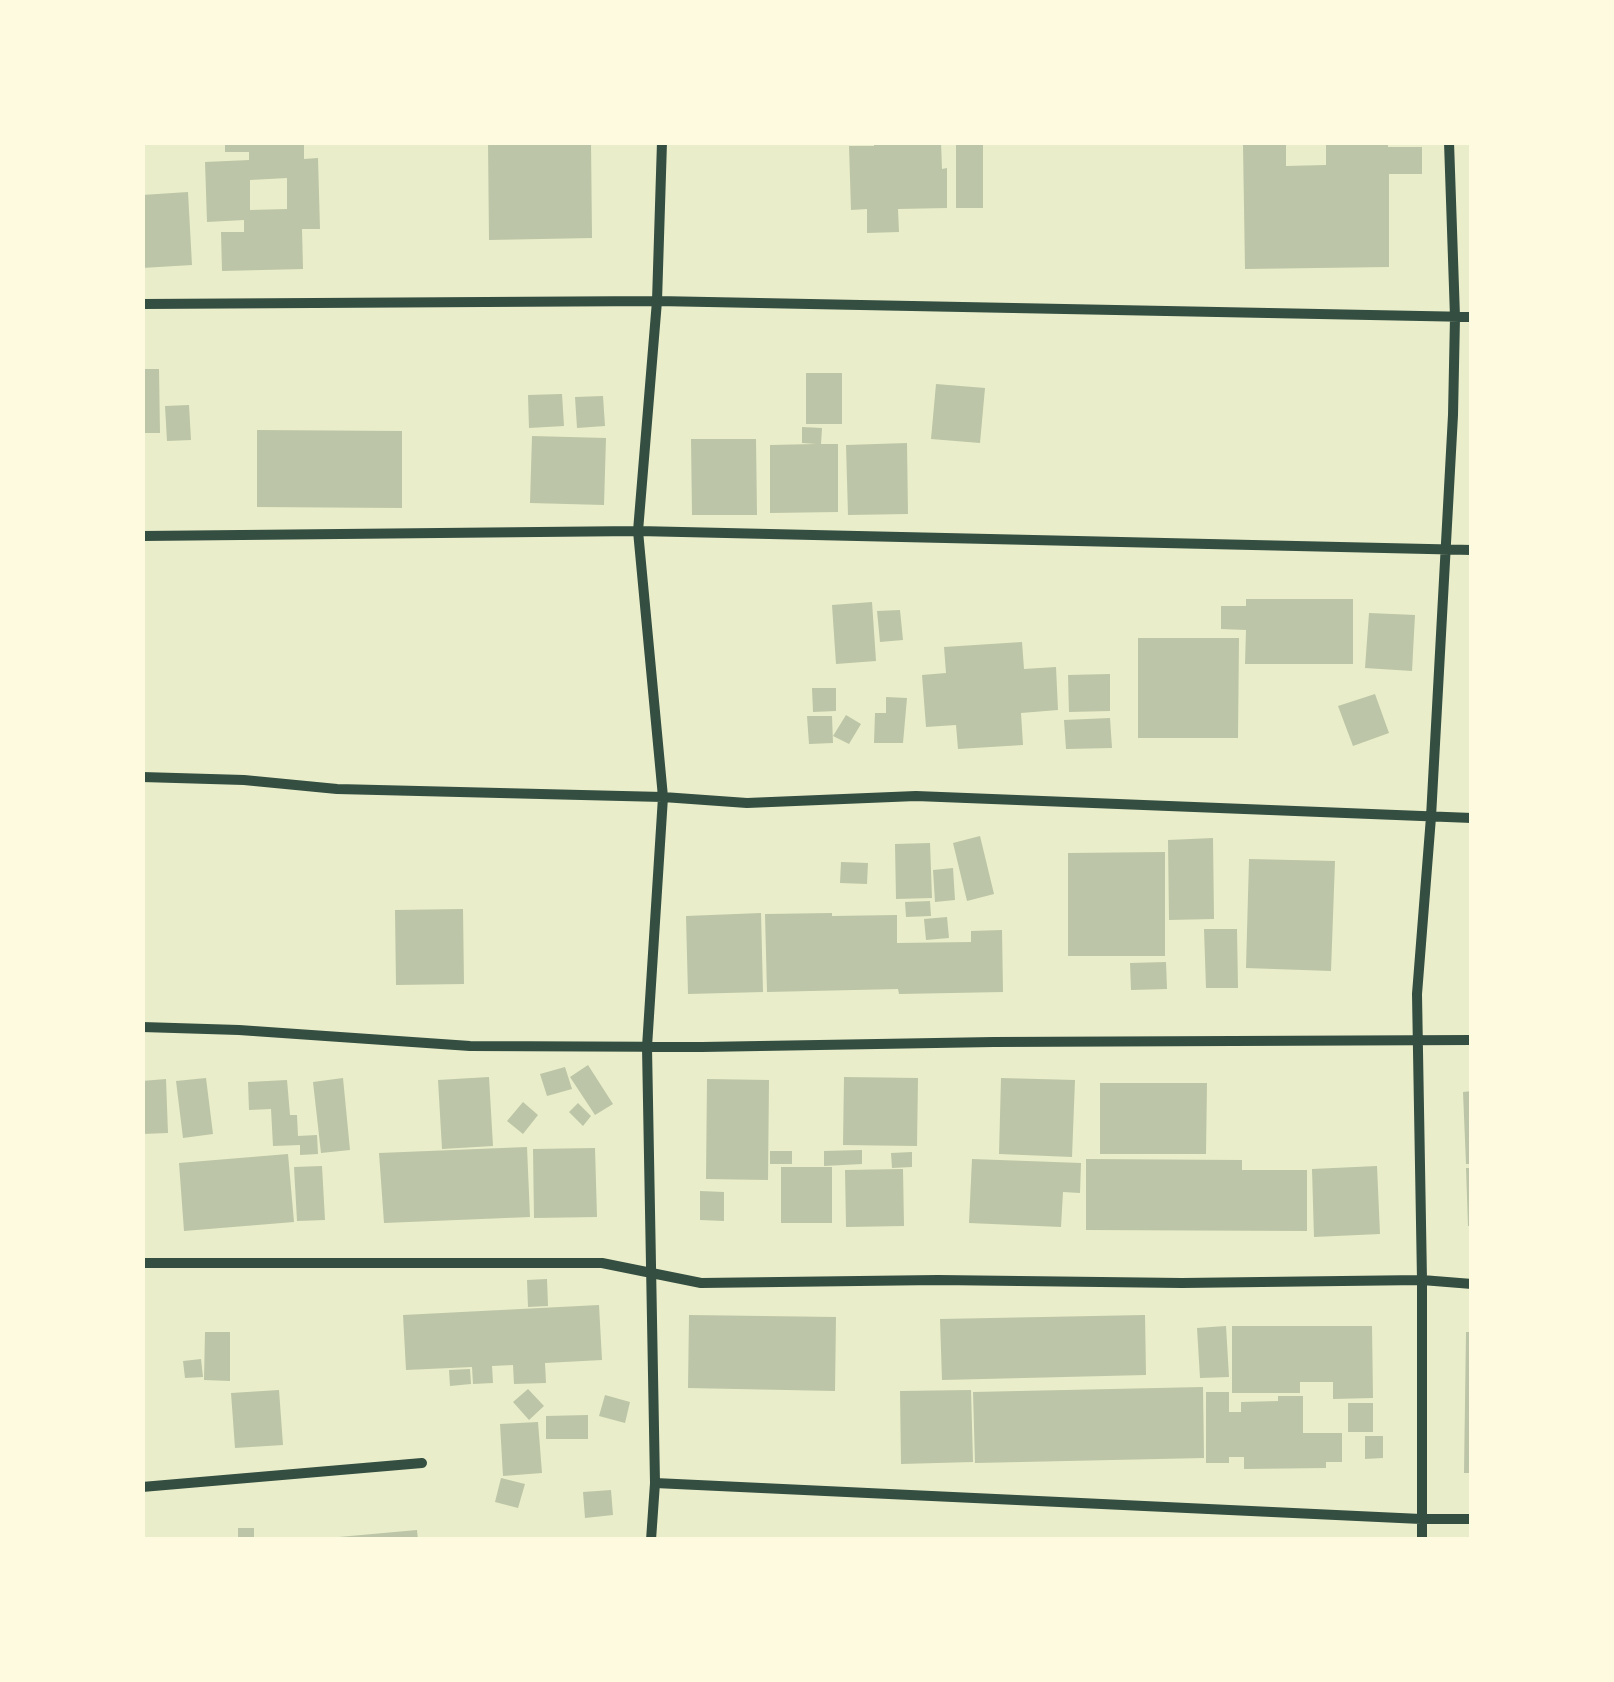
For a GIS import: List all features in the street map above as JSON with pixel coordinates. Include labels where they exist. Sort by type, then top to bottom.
[{"type":"street","points":[[651,1540],[655,1482],[647,1047],[664,797],[638,531],[657,301],[662,142]]},
{"type":"street","points":[[1422,1540],[1417,994],[1454,415],[1449,142]]},
{"type":"street","points":[[142,304],[657,301],[1472,318]]},
{"type":"street","points":[[142,536],[638,531],[1472,550]]},
{"type":"street","points":[[142,777],[244,780],[337,789],[664,797],[747,803],[916,796],[1472,818]]},
{"type":"street","points":[[142,1027],[470,1046],[1472,1040]]},
{"type":"street","points":[[142,1263],[602,1263],[701,1283],[1422,1280],[1472,1284]]},
{"type":"street","points":[[142,1487],[422,1463]]},
{"type":"street","points":[[655,1482],[1472,1520]]},
{"type":"building","points":[[225,142],[304,142],[304,159],[318,158],[320,229],[302,229],[303,269],[222,271],[221,232],[244,232],[244,220],[207,222],[205,162],[249,160],[249,152],[225,152]],"holes":[[[287,178],[287,209],[250,210],[250,180]]]},
{"type":"building","points":[[488,142],[591,142],[592,238],[489,240]]},
{"type":"building","points":[[874,142],[941,142],[942,169],[947,168],[947,208],[898,209],[899,232],[867,233],[867,209],[851,210],[849,146],[874,146]]},
{"type":"building","points":[[956,142],[983,142],[983,208],[956,208]]},
{"type":"building","points":[[1326,142],[1388,142],[1388,147],[1422,147],[1422,174],[1389,174],[1389,267],[1245,269],[1243,145],[1286,144],[1286,166],[1326,165]]},
{"type":"building","points":[[188,192],[192,265],[142,268],[142,195]]},
{"type":"building","points":[[142,369],[159,369],[160,433],[142,433]]},
{"type":"building","points":[[806,373],[842,373],[842,424],[806,424]]},
{"type":"building","points":[[936,384],[985,388],[980,443],[931,439]]},
{"type":"building","points":[[562,394],[564,426],[529,428],[528,395]]},
{"type":"building","points":[[603,396],[605,426],[577,428],[575,397]]},
{"type":"building","points":[[189,405],[191,440],[167,441],[165,406]]},
{"type":"building","points":[[802,427],[822,428],[821,444],[838,444],[838,512],[770,513],[770,445],[816,444],[802,443]]},
{"type":"building","points":[[257,430],[402,431],[402,508],[257,507]]},
{"type":"building","points":[[532,436],[606,438],[604,505],[530,503]]},
{"type":"building","points":[[691,439],[756,439],[757,515],[692,515]]},
{"type":"building","points":[[907,443],[908,514],[848,515],[846,445]]},
{"type":"building","points":[[1246,599],[1353,599],[1353,664],[1245,664],[1246,630],[1221,629],[1221,606],[1246,606]]},
{"type":"building","points":[[872,602],[876,661],[836,664],[832,605]]},
{"type":"building","points":[[900,610],[903,640],[880,642],[877,611]]},
{"type":"building","points":[[1369,613],[1415,615],[1412,671],[1365,668]]},
{"type":"building","points":[[1138,638],[1239,638],[1238,738],[1138,738]]},
{"type":"building","points":[[1022,642],[1024,669],[1056,667],[1058,710],[1021,713],[1023,745],[958,749],[956,725],[926,727],[922,675],[946,673],[944,647]]},
{"type":"building","points":[[1110,674],[1110,711],[1069,712],[1068,675]]},
{"type":"building","points":[[812,688],[836,688],[836,711],[813,712]]},
{"type":"building","points":[[1375,694],[1389,733],[1353,746],[1338,706]]},
{"type":"building","points":[[886,697],[907,698],[903,743],[874,743],[875,713],[886,713]]},
{"type":"building","points":[[846,715],[861,724],[849,744],[833,736]]},
{"type":"building","points":[[807,716],[832,716],[833,743],[809,744]]},
{"type":"building","points":[[1110,718],[1112,748],[1066,749],[1064,720]]},
{"type":"building","points":[[980,836],[994,894],[967,901],[953,843]]},
{"type":"building","points":[[1213,838],[1214,919],[1169,920],[1168,840]]},
{"type":"building","points":[[930,843],[932,898],[896,899],[895,844]]},
{"type":"building","points":[[1165,852],[1165,956],[1068,956],[1068,853]]},
{"type":"building","points":[[1249,859],[1335,861],[1331,971],[1246,968]]},
{"type":"building","points":[[841,862],[868,863],[867,884],[840,883]]},
{"type":"building","points":[[953,868],[955,900],[935,902],[933,870]]},
{"type":"building","points":[[930,901],[931,916],[906,917],[905,902]]},
{"type":"building","points":[[463,909],[464,984],[396,985],[395,910]]},
{"type":"building","points":[[761,913],[763,992],[688,994],[686,916]]},
{"type":"building","points":[[765,914],[897,915],[897,943],[971,942],[971,931],[1002,930],[1003,992],[767,992]]},
{"type":"building","points":[[947,917],[949,938],[926,940],[924,919]]},
{"type":"building","points":[[1204,929],[1237,929],[1238,988],[1206,988]]},
{"type":"building","points":[[1166,962],[1167,989],[1131,990],[1130,963]]},
{"type":"building","points":[[588,1065],[613,1104],[595,1115],[570,1077]]},
{"type":"building","points":[[565,1067],[572,1089],[547,1096],[540,1074]]},
{"type":"building","points":[[489,1077],[493,1146],[442,1149],[438,1080]]},
{"type":"building","points":[[844,1077],[918,1078],[917,1146],[843,1145]]},
{"type":"building","points":[[206,1078],[213,1134],[183,1138],[176,1081]]},
{"type":"building","points":[[343,1078],[350,1150],[321,1153],[313,1082]]},
{"type":"building","points":[[1001,1078],[1075,1080],[1072,1157],[999,1154]]},
{"type":"building","points":[[166,1079],[168,1133],[142,1134],[142,1081]]},
{"type":"building","points":[[707,1079],[769,1080],[768,1180],[706,1179]]},
{"type":"building","points":[[287,1080],[290,1115],[297,1115],[298,1136],[317,1135],[318,1154],[300,1155],[300,1145],[273,1146],[271,1109],[249,1110],[248,1082]]},
{"type":"building","points":[[1100,1083],[1207,1083],[1206,1154],[1100,1154]]},
{"type":"building","points":[[1472,1091],[1472,1164],[1466,1164],[1463,1092]]},
{"type":"building","points":[[523,1102],[538,1115],[523,1134],[507,1121]]},
{"type":"building","points":[[578,1103],[591,1116],[583,1126],[569,1112]]},
{"type":"building","points":[[527,1147],[530,1217],[384,1223],[379,1153]]},
{"type":"building","points":[[595,1148],[597,1217],[534,1218],[533,1149]]},
{"type":"building","points":[[862,1150],[862,1164],[824,1166],[824,1151]]},
{"type":"building","points":[[770,1151],[792,1151],[792,1164],[770,1164]]},
{"type":"building","points":[[912,1152],[912,1167],[892,1168],[891,1153]]},
{"type":"building","points":[[288,1154],[294,1222],[184,1231],[179,1163]]},
{"type":"building","points":[[972,1159],[1081,1163],[1080,1193],[1063,1192],[1061,1227],[969,1223]]},
{"type":"building","points":[[1086,1159],[1242,1160],[1242,1170],[1307,1170],[1307,1231],[1086,1230]]},
{"type":"building","points":[[322,1166],[325,1220],[297,1221],[294,1167]]},
{"type":"building","points":[[1377,1166],[1380,1234],[1314,1237],[1312,1169]]},
{"type":"building","points":[[781,1167],[832,1167],[832,1223],[781,1223]]},
{"type":"building","points":[[1466,1168],[1472,1168],[1472,1226],[1468,1226]]},
{"type":"building","points":[[903,1169],[904,1226],[846,1227],[845,1170]]},
{"type":"building","points":[[700,1191],[724,1192],[724,1221],[700,1220]]},
{"type":"building","points":[[547,1279],[548,1306],[528,1307],[527,1280]]},
{"type":"building","points":[[599,1305],[602,1360],[545,1363],[546,1383],[514,1384],[513,1365],[492,1366],[493,1383],[473,1384],[472,1367],[406,1370],[403,1315]]},
{"type":"building","points":[[689,1315],[836,1317],[835,1391],[688,1388]]},
{"type":"building","points":[[1145,1315],[1146,1375],[942,1380],[940,1319]]},
{"type":"building","points":[[1226,1326],[1229,1377],[1200,1378],[1197,1328]]},
{"type":"building","points":[[1232,1326],[1372,1326],[1373,1398],[1333,1399],[1333,1382],[1300,1382],[1300,1393],[1232,1393]]},
{"type":"building","points":[[205,1332],[230,1332],[230,1381],[204,1380]]},
{"type":"building","points":[[1466,1332],[1472,1332],[1472,1473],[1464,1473]]},
{"type":"building","points":[[201,1359],[203,1377],[185,1378],[183,1361]]},
{"type":"building","points":[[470,1369],[471,1384],[450,1386],[449,1370]]},
{"type":"building","points":[[1203,1387],[1204,1458],[975,1463],[973,1392]]},
{"type":"building","points":[[528,1389],[544,1406],[529,1420],[513,1402]]},
{"type":"building","points":[[279,1390],[283,1445],[235,1448],[231,1393]]},
{"type":"building","points":[[971,1390],[973,1462],[901,1464],[900,1391]]},
{"type":"building","points":[[1206,1392],[1229,1392],[1229,1412],[1241,1412],[1241,1402],[1303,1396],[1303,1433],[1342,1433],[1342,1462],[1326,1462],[1326,1468],[1244,1469],[1244,1457],[1229,1457],[1229,1463],[1206,1463]]},
{"type":"building","points":[[605,1395],[630,1402],[625,1423],[599,1416]]},
{"type":"building","points":[[1348,1403],[1373,1403],[1373,1432],[1348,1432]]},
{"type":"building","points":[[588,1415],[588,1439],[546,1439],[546,1416]]},
{"type":"building","points":[[538,1422],[542,1473],[503,1476],[500,1424]]},
{"type":"building","points":[[1365,1436],[1383,1436],[1383,1458],[1365,1459]]},
{"type":"building","points":[[501,1478],[525,1484],[518,1508],[495,1502]]},
{"type":"building","points":[[611,1490],[613,1515],[585,1518],[583,1492]]},
{"type":"building","points":[[238,1528],[254,1528],[254,1540],[238,1540]]},
{"type":"building","points":[[417,1530],[418,1540],[339,1540],[339,1537]]}]
